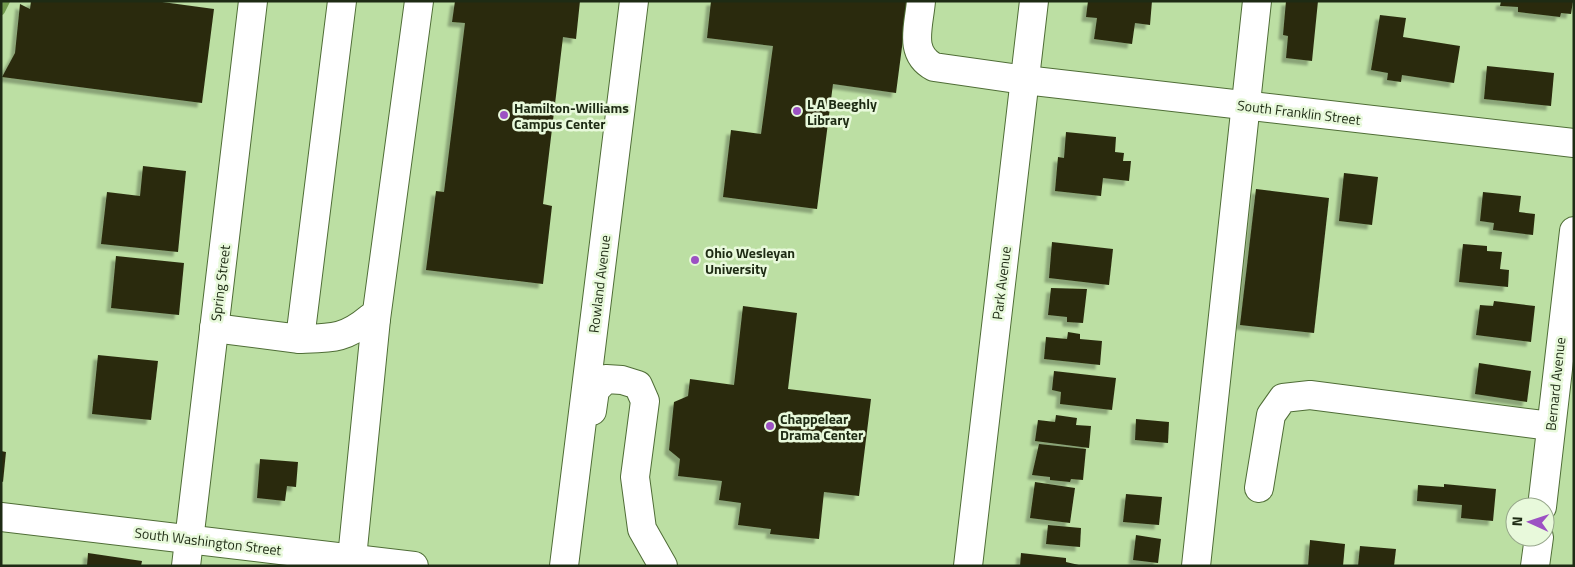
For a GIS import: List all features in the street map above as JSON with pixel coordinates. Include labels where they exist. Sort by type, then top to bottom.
[{"type":"street","name":"Spring Street","points":[[186,566],[254,1]]},
{"type":"street","points":[[300,339],[342,1]]},
{"type":"street","points":[[352,558],[376,319],[419,1]]},
{"type":"street","name":"Rowland Avenue","points":[[564,566],[634,1]]},
{"type":"street","name":"South Franklin Street","points":[[921,1],[917,42],[919,55],[925,62],[934,67],[1025,80],[1574,143]]},
{"type":"street","name":"Park Avenue","points":[[968,566],[1034,1]]},
{"type":"street","points":[[1196,566],[1257,1]]},
{"type":"street","name":"Bernard Avenue","points":[[1543,497],[1574,231]]},
{"type":"street","points":[[214,328],[300,339],[329,338],[353,332],[370,318],[376,319]]},
{"type":"street","points":[[574,566],[595,390],[606,379],[622,380],[638,385],[645,401],[635,477],[642,529],[663,566]]},
{"type":"street","points":[[1259,488],[1271,415],[1283,398],[1310,395],[1551,426]]},
{"type":"street","name":"South Washington Street","points":[[1,517],[414,566]]},
{"type":"street","points":[[1536,566],[1538,547]]},
{"type":"building","points":[[31,1],[155,1],[214,9],[202,103],[2,77],[15,53],[20,4],[30,9]]},
{"type":"building","name":"Hamilton-Williams Campus Center","points":[[455,1],[580,1],[576,39],[563,37],[543,204],[552,206],[543,284],[426,270],[436,191],[444,192],[465,23],[452,22]]},
{"type":"building","name":"L A Beeghly Library","points":[[711,1],[908,1],[896,93],[833,84],[817,209],[723,197],[731,130],[761,134],[773,46],[707,38]]},
{"type":"building","points":[[1088,1],[1152,1],[1150,25],[1135,23],[1132,44],[1094,39],[1097,18],[1086,17]]},
{"type":"building","points":[[1286,1],[1318,1],[1312,61],[1286,58],[1288,36],[1283,35]]},
{"type":"building","points":[[1501,1],[1573,1],[1571,14],[1561,13],[1560,17],[1518,12],[1518,7],[1500,6]]},
{"type":"building","points":[[1380,15],[1406,18],[1403,37],[1460,46],[1454,83],[1402,75],[1401,82],[1387,80],[1388,73],[1371,70]]},
{"type":"building","points":[[1487,66],[1554,73],[1551,106],[1484,99]]},
{"type":"building","points":[[1066,132],[1116,137],[1115,152],[1124,153],[1123,161],[1131,161],[1129,181],[1103,178],[1101,196],[1055,191],[1058,157],[1064,158]]},
{"type":"building","points":[[143,166],[186,171],[178,252],[101,244],[107,192],[140,196]]},
{"type":"building","points":[[1344,173],[1378,177],[1372,225],[1339,221]]},
{"type":"building","points":[[1256,189],[1329,198],[1314,333],[1240,325]]},
{"type":"building","points":[[1483,192],[1521,196],[1519,212],[1535,214],[1533,235],[1493,230],[1494,223],[1480,221]]},
{"type":"building","points":[[1052,242],[1113,249],[1109,285],[1049,278]]},
{"type":"building","points":[[1463,244],[1487,246],[1487,251],[1502,252],[1500,269],[1509,270],[1508,287],[1459,282]]},
{"type":"building","points":[[116,256],[184,263],[179,315],[111,308]]},
{"type":"building","points":[[1051,288],[1087,289],[1083,323],[1067,322],[1067,317],[1048,315]]},
{"type":"building","points":[[1494,301],[1535,306],[1531,342],[1476,335],[1480,305],[1493,306]]},
{"type":"building","name":"Chappelear Drama Center","points":[[743,306],[797,313],[788,389],[871,399],[859,496],[824,492],[819,539],[770,534],[771,529],[738,525],[741,503],[719,500],[722,481],[678,476],[680,459],[669,450],[674,402],[688,396],[690,379],[734,385]]},
{"type":"building","points":[[1068,332],[1080,334],[1080,339],[1102,341],[1100,365],[1044,359],[1046,337],[1067,339]]},
{"type":"building","points":[[98,355],[158,361],[151,420],[92,414]]},
{"type":"building","points":[[1479,363],[1531,371],[1527,402],[1475,394]]},
{"type":"building","points":[[1054,371],[1116,378],[1112,410],[1060,404],[1061,392],[1052,390]]},
{"type":"building","points":[[1056,415],[1077,418],[1076,425],[1091,426],[1089,448],[1035,441],[1038,420],[1055,422]]},
{"type":"building","points":[[1136,419],[1169,422],[1168,443],[1135,440]]},
{"type":"building","points":[[1039,444],[1086,449],[1083,480],[1071,479],[1070,482],[1050,480],[1050,477],[1032,475]]},
{"type":"building","points":[[1,451],[6,452],[3,482],[1,481]]},
{"type":"building","points":[[260,459],[298,462],[296,487],[287,486],[285,501],[257,498]]},
{"type":"building","points":[[1035,482],[1075,488],[1070,523],[1030,518]]},
{"type":"building","points":[[1444,484],[1496,489],[1493,521],[1461,518],[1462,505],[1417,501],[1418,485],[1444,487]]},
{"type":"building","points":[[1126,494],[1162,497],[1159,525],[1123,522]]},
{"type":"building","points":[[1048,525],[1081,528],[1080,547],[1046,544]]},
{"type":"building","points":[[1136,535],[1161,539],[1158,563],[1133,560]]},
{"type":"building","points":[[1310,540],[1345,544],[1343,566],[1308,566]]},
{"type":"building","points":[[1360,546],[1396,549],[1394,566],[1358,566]]},
{"type":"building","points":[[88,553],[142,561],[141,566],[87,566]]},
{"type":"building","points":[[1021,553],[1066,558],[1066,562],[1083,566],[1020,566]]},
{"type":"waterway","points":[[1,11],[6,1]]},
{"type":"place","name":"L A Beeghly Library","points":[[797,111]]},
{"type":"place","name":"Hamilton-Williams Campus Center","points":[[504,115]]},
{"type":"place","name":"Ohio Wesleyan University","points":[[695,260]]},
{"type":"place","name":"Chappelear Drama Center","points":[[770,426]]}]
